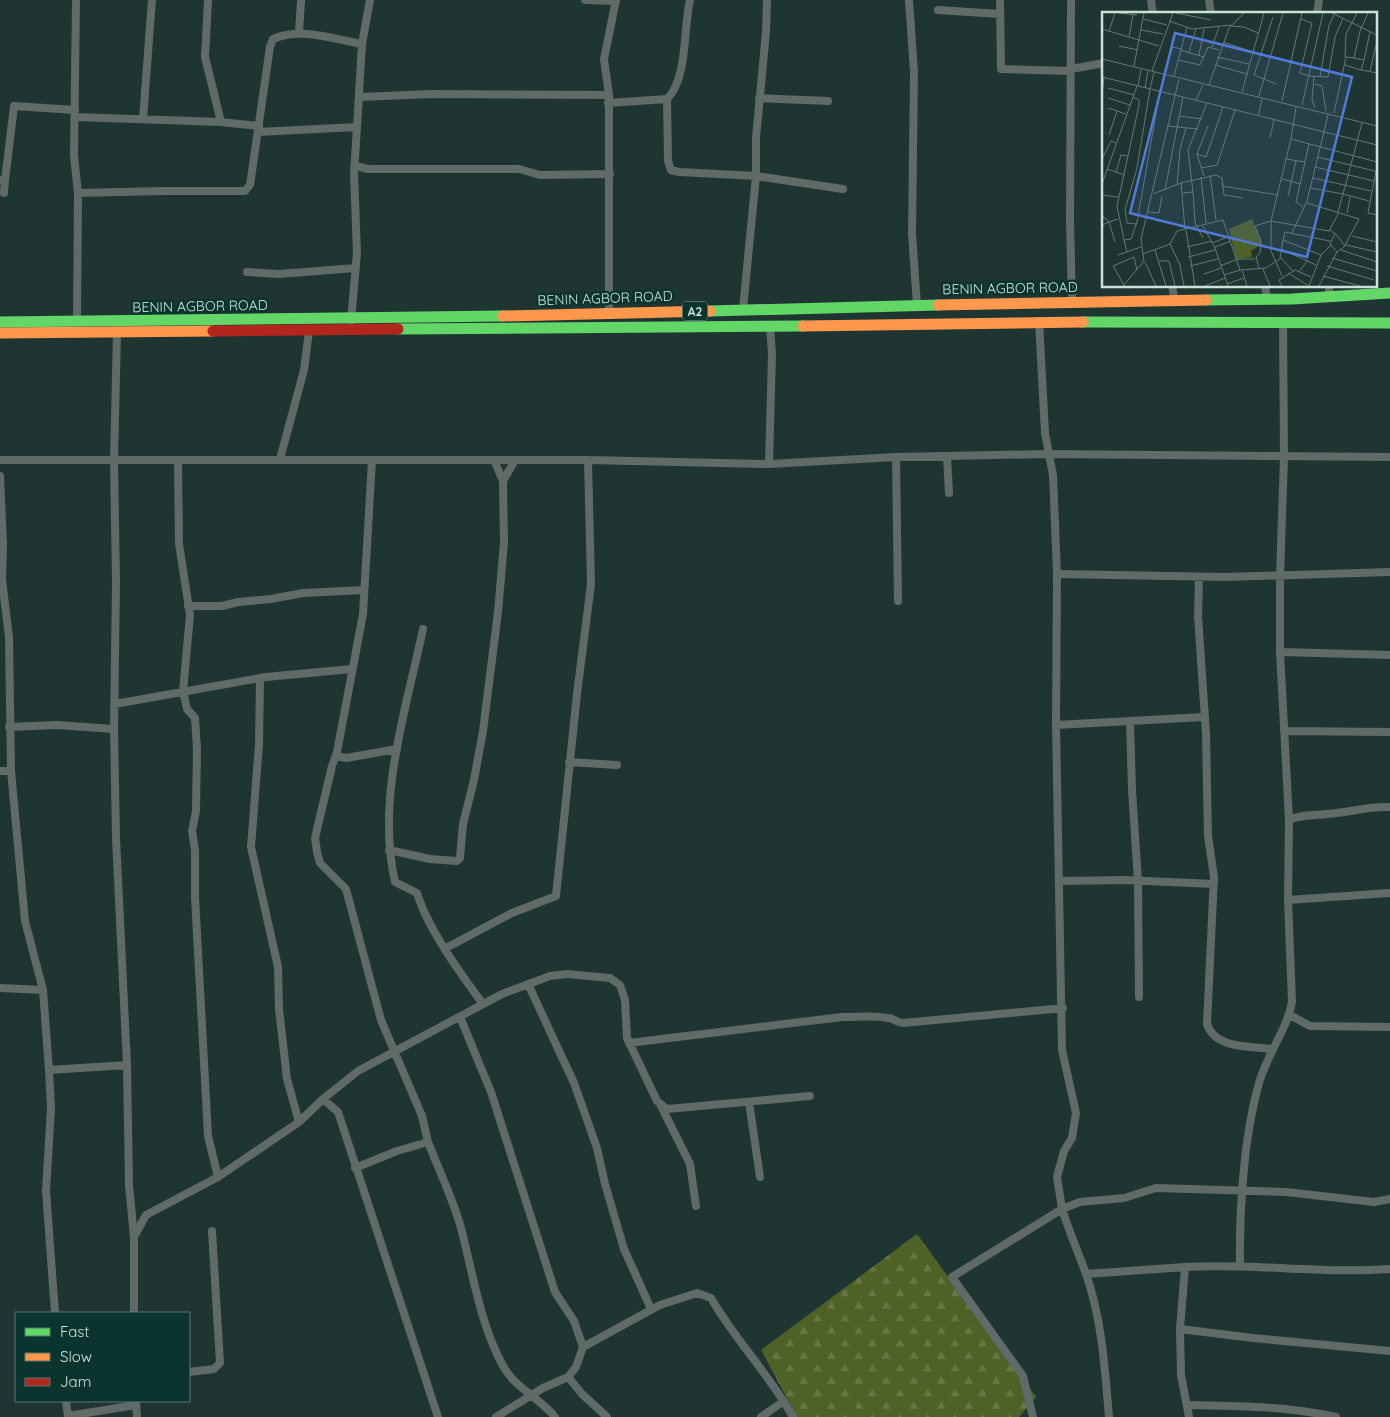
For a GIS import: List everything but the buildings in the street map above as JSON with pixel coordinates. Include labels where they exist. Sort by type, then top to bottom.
[{"type":"highway","name":"BENIN AGBOR ROAD","points":[[0,333],[309,331],[351,325],[609,313],[1267,299],[1329,291],[1390,293]]},
{"type":"highway","name":"BENIN AGBOR ROAD","points":[[0,322],[770,326],[1039,321],[1175,324],[1390,323]]},
{"type":"street","points":[[76,0],[74,156],[78,193],[78,322]]},
{"type":"street","points":[[143,118],[152,0]]},
{"type":"street","points":[[208,0],[205,57],[221,122]]},
{"type":"street","points":[[299,33],[300,0]]},
{"type":"street","points":[[351,325],[356,268],[354,173],[356,166],[362,44],[370,0]]},
{"type":"street","points":[[585,0],[616,0],[604,59],[609,99],[609,313]]},
{"type":"street","points":[[690,0],[685,27],[683,59],[674,91],[667,99],[668,161],[671,170],[756,176],[843,189]]},
{"type":"street","points":[[743,309],[756,176],[759,98],[766,32],[767,0]]},
{"type":"street","points":[[908,0],[914,72],[912,233],[917,306]]},
{"type":"street","points":[[1000,0],[1001,69],[1071,70],[1102,63]]},
{"type":"street","points":[[1071,0],[1070,222],[1072,302]]},
{"type":"street","points":[[938,10],[1000,14]]},
{"type":"street","points":[[78,193],[162,190],[245,191],[250,185],[271,42],[288,34],[299,33],[362,44]]},
{"type":"street","points":[[360,97],[432,94],[667,99]]},
{"type":"street","points":[[759,98],[828,101]]},
{"type":"street","points":[[4,193],[3,180],[14,106],[75,114],[221,122],[259,129],[357,127]]},
{"type":"street","points":[[356,166],[368,169],[519,169],[540,175],[610,174]]},
{"type":"street","points":[[247,272],[280,274],[356,268]]},
{"type":"street","points":[[1172,288],[1175,301]]},
{"type":"street","points":[[1265,288],[1267,299]]},
{"type":"street","points":[[1039,321],[1048,454],[1052,475],[1057,574],[1056,725],[1063,1008],[1062,1050],[1076,1113],[1072,1138],[1064,1151],[1058,1171],[1062,1209],[1086,1274],[1101,1342],[1109,1417]]},
{"type":"street","points":[[1240,1265],[1246,1153],[1258,1084],[1272,1049],[1290,1015],[1293,991],[1288,900],[1290,820],[1280,652],[1280,576],[1284,456],[1283,322]]},
{"type":"street","points":[[769,464],[772,354],[770,326]]},
{"type":"street","points":[[280,459],[304,370],[309,331]]},
{"type":"street","points":[[117,333],[114,460],[116,582],[114,729],[116,838],[127,1065],[131,1210],[134,1237],[134,1312]]},
{"type":"street","points":[[0,460],[588,460],[769,464],[896,457],[1048,454],[1390,457]]},
{"type":"street","points":[[896,457],[898,601]]},
{"type":"street","points":[[947,457],[949,493]]},
{"type":"street","points":[[178,460],[180,544],[190,615],[183,691],[187,709],[195,718],[196,727],[196,811],[192,831],[195,850],[208,1136],[218,1177]]},
{"type":"street","points":[[372,460],[363,614],[336,756],[315,838],[316,852],[320,863],[346,890],[381,1020],[422,1116],[428,1142],[460,1225],[480,1306],[499,1358],[506,1371],[531,1395],[540,1400],[555,1417]]},
{"type":"street","points":[[390,850],[430,859],[457,861],[460,858],[463,824],[474,780],[483,731],[498,612],[504,542],[503,481],[494,460]]},
{"type":"street","points":[[503,481],[515,460]]},
{"type":"street","points":[[446,948],[512,913],[556,896],[591,584],[588,460]]},
{"type":"street","points":[[0,476],[3,544],[2,580],[10,637],[9,727],[11,771],[25,920],[44,990],[51,1108],[46,1191],[55,1312]]},
{"type":"street","points":[[1057,574],[1199,578],[1390,572]]},
{"type":"street","points":[[1199,578],[1198,616],[1208,836],[1214,884],[1207,1016],[1209,1031],[1212,1036],[1223,1042],[1272,1049]]},
{"type":"street","points":[[188,606],[222,606],[303,593],[364,590]]},
{"type":"street","points":[[423,629],[399,729],[389,816],[390,850],[395,882],[417,893],[426,916],[483,1004]]},
{"type":"street","points":[[1280,652],[1390,655]]},
{"type":"street","points":[[115,704],[260,678],[352,669]]},
{"type":"street","points":[[260,678],[259,744],[251,847],[278,967],[279,1008],[287,1079],[299,1122]]},
{"type":"street","points":[[1056,725],[1204,717]]},
{"type":"street","points":[[1130,722],[1132,799],[1138,881],[1139,997]]},
{"type":"street","points":[[9,727],[57,725],[114,729]]},
{"type":"street","points":[[1284,731],[1390,732]]},
{"type":"street","points":[[336,756],[346,758],[397,749]]},
{"type":"street","points":[[570,762],[617,765]]},
{"type":"street","points":[[0,771],[11,771]]},
{"type":"street","points":[[1290,820],[1305,815],[1337,813],[1370,806],[1390,807]]},
{"type":"street","points":[[1060,882],[1138,881],[1214,884]]},
{"type":"street","points":[[1288,900],[1390,893]]},
{"type":"street","points":[[134,1237],[146,1214],[218,1177],[299,1122],[323,1099],[358,1071],[483,1004],[550,976],[568,974],[602,977],[617,981],[623,988],[626,1000],[626,1028],[629,1043],[690,1164],[696,1206]]},
{"type":"street","points":[[528,984],[574,1083],[597,1148],[605,1184],[624,1249],[651,1309]]},
{"type":"street","points":[[0,988],[44,990]]},
{"type":"street","points":[[629,1043],[842,1017],[876,1016],[892,1018],[898,1023],[903,1023],[1063,1008]]},
{"type":"street","points":[[1290,1015],[1310,1026],[1359,1029],[1390,1028]]},
{"type":"street","points":[[460,1017],[491,1092],[555,1292],[574,1322],[584,1347]]},
{"type":"street","points":[[49,1070],[127,1065]]},
{"type":"street","points":[[661,1106],[672,1110],[810,1096]]},
{"type":"street","points":[[323,1099],[338,1112],[438,1417]]},
{"type":"street","points":[[749,1102],[760,1176]]},
{"type":"street","points":[[355,1168],[397,1151],[428,1142]]},
{"type":"street","points":[[1033,1417],[1023,1376],[952,1277],[1062,1209],[1080,1202],[1124,1198],[1156,1188],[1319,1195],[1374,1202],[1390,1199]]},
{"type":"street","points":[[131,1210],[146,1214]]},
{"type":"street","points":[[190,1372],[214,1369],[220,1363],[212,1231]]},
{"type":"street","points":[[1086,1274],[1240,1265],[1337,1271],[1390,1269]]},
{"type":"street","points":[[1185,1267],[1180,1329],[1181,1375],[1189,1417]]},
{"type":"street","points":[[496,1417],[531,1395],[568,1377],[576,1367],[584,1347],[651,1309],[698,1293],[711,1298],[784,1401],[793,1417]]},
{"type":"street","points":[[1180,1329],[1390,1351]]},
{"type":"street","points":[[568,1377],[582,1394],[607,1417]]},
{"type":"street","points":[[761,1417],[784,1401]]},
{"type":"street","points":[[66,1402],[68,1417],[136,1403],[137,1417]]},
{"type":"street","points":[[1187,1405],[1268,1406],[1296,1409],[1336,1417]]},
{"type":"green space","points":[[917,1234],[1036,1397],[1019,1417],[797,1417],[761,1350]]},
{"type":"traffic: fast","points":[[1206,300],[1292,299],[1390,293]]},
{"type":"traffic: fast","points":[[710,311],[938,305]]},
{"type":"traffic: fast","points":[[0,322],[503,316]]},
{"type":"traffic: fast","points":[[1083,322],[1390,323]]},
{"type":"traffic: fast","points":[[398,329],[803,326]]},
{"type":"traffic: slow","points":[[938,305],[1206,300]]},
{"type":"traffic: slow","points":[[503,316],[710,311]]},
{"type":"traffic: slow","points":[[803,326],[1083,322]]},
{"type":"traffic: slow","points":[[0,333],[213,331]]},
{"type":"traffic: jam","points":[[213,331],[398,329]]}]
